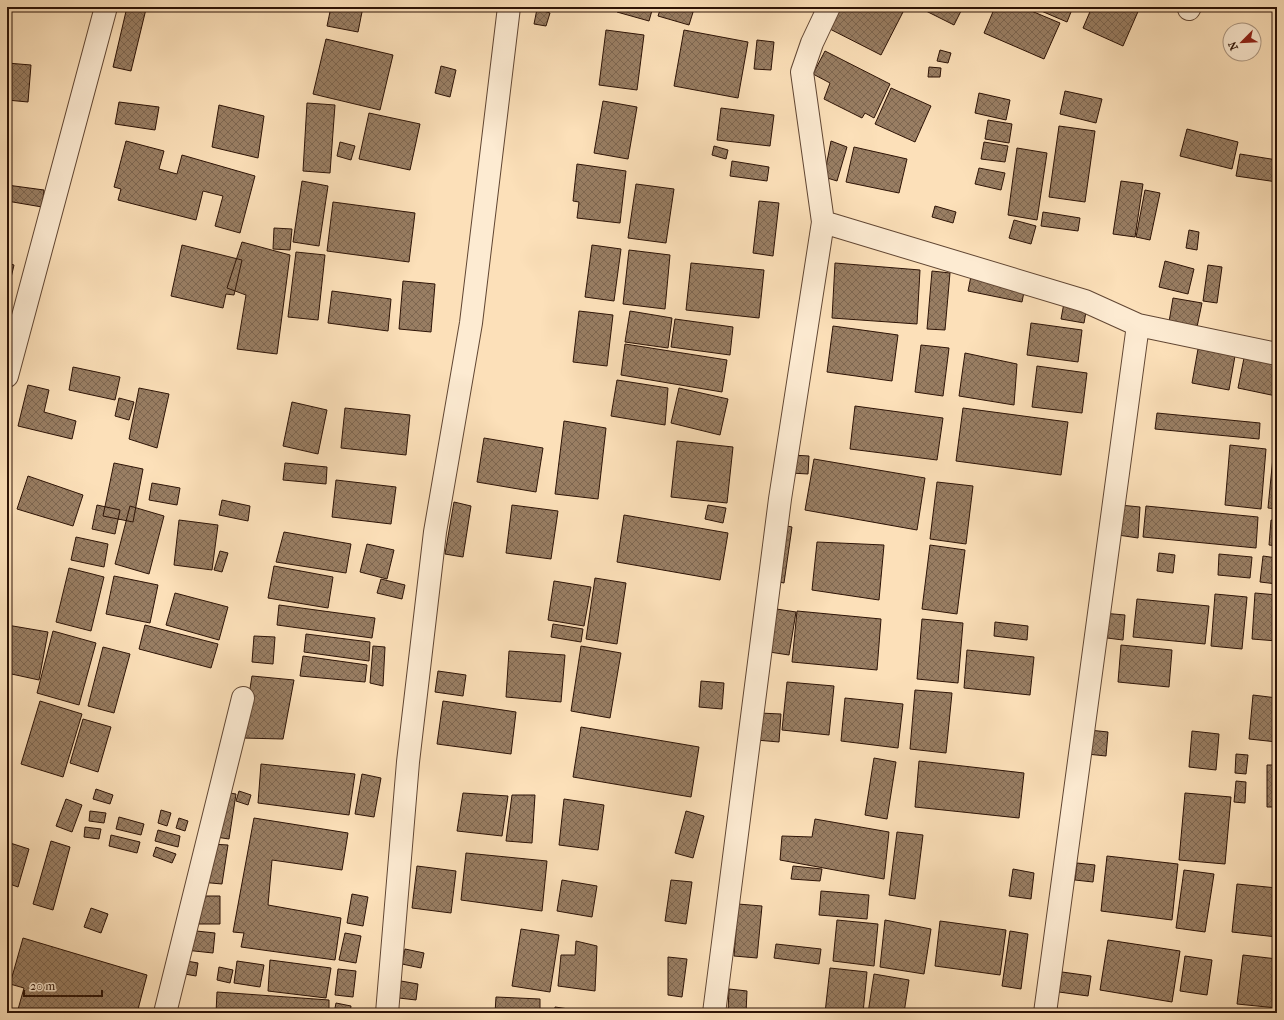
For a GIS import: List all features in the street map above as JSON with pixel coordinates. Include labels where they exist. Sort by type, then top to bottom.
[{"type":"street","points":[[7,376],[106,7]]},
{"type":"street","points":[[387,1013],[408,762],[435,532],[471,323],[510,7]]},
{"type":"street","points":[[714,1013],[780,499],[823,222],[802,72],[812,43],[829,7]]},
{"type":"street","points":[[823,222],[1085,301],[1138,325],[1277,354]]},
{"type":"street","points":[[1045,1013],[1138,325]]},
{"type":"street","points":[[166,1013],[243,698]]},
{"type":"building","points":[[127,7],[146,9],[131,71],[113,67]]},
{"type":"building","points":[[331,7],[363,7],[358,32],[327,26]]},
{"type":"building","points":[[618,7],[653,7],[649,21],[617,12]]},
{"type":"building","points":[[661,7],[701,7],[700,11],[694,9],[689,25],[658,16]]},
{"type":"building","points":[[835,7],[893,7],[903,12],[881,55],[824,26]]},
{"type":"building","points":[[918,7],[963,7],[954,25]]},
{"type":"building","points":[[995,7],[1022,7],[1060,23],[1044,59],[984,33]]},
{"type":"building","points":[[1032,7],[1073,7],[1067,22]]},
{"type":"building","points":[[1092,7],[1140,7],[1123,46],[1083,28]]},
{"type":"building","points":[[537,9],[550,13],[546,26],[534,24]]},
{"type":"building","points":[[606,30],[644,35],[637,90],[599,85]]},
{"type":"building","points":[[684,30],[748,42],[738,98],[674,86]]},
{"type":"building","points":[[326,39],[393,55],[380,110],[313,94]]},
{"type":"building","points":[[757,40],[774,42],[771,70],[754,69]]},
{"type":"building","points":[[940,50],[951,53],[948,63],[937,61]]},
{"type":"building","points":[[825,51],[890,84],[874,118],[865,113],[862,118],[824,99],[830,83],[813,74]]},
{"type":"building","points":[[7,63],[31,65],[28,102],[7,100]]},
{"type":"building","points":[[441,66],[456,70],[450,97],[435,93]]},
{"type":"building","points":[[929,67],[941,68],[940,77],[928,77]]},
{"type":"building","points":[[891,88],[931,106],[915,142],[875,124]]},
{"type":"building","points":[[1065,91],[1102,99],[1096,123],[1060,114]]},
{"type":"building","points":[[979,93],[1010,100],[1006,120],[975,113]]},
{"type":"building","points":[[603,101],[637,107],[628,159],[594,153]]},
{"type":"building","points":[[119,102],[159,107],[155,130],[115,124]]},
{"type":"building","points":[[307,103],[335,105],[330,173],[303,171]]},
{"type":"building","points":[[219,105],[264,116],[258,158],[212,147]]},
{"type":"building","points":[[721,108],[774,115],[770,146],[717,140]]},
{"type":"building","points":[[369,113],[420,124],[410,170],[359,159]]},
{"type":"building","points":[[988,120],[1012,124],[1009,143],[985,139]]},
{"type":"building","points":[[1059,126],[1095,131],[1085,202],[1049,197]]},
{"type":"building","points":[[1187,129],[1238,142],[1232,169],[1180,156]]},
{"type":"building","points":[[126,141],[164,151],[159,169],[177,174],[182,155],[255,176],[240,233],[215,226],[223,196],[203,191],[196,220],[118,200],[121,189],[114,187]]},
{"type":"building","points":[[831,141],[847,147],[837,181],[824,177]]},
{"type":"building","points":[[340,142],[355,146],[351,160],[337,156]]},
{"type":"building","points":[[984,142],[1008,146],[1005,162],[981,159]]},
{"type":"building","points":[[714,146],[728,150],[726,159],[712,155]]},
{"type":"building","points":[[854,147],[907,159],[899,193],[846,182]]},
{"type":"building","points":[[1017,148],[1047,153],[1037,220],[1008,215]]},
{"type":"building","points":[[1240,154],[1277,160],[1277,182],[1236,176]]},
{"type":"building","points":[[732,161],[769,167],[767,181],[730,176]]},
{"type":"building","points":[[577,164],[626,171],[620,223],[577,218],[579,202],[573,201]]},
{"type":"building","points":[[979,168],[1005,173],[1001,190],[975,184]]},
{"type":"building","points":[[302,181],[328,186],[319,246],[293,242]]},
{"type":"building","points":[[1121,181],[1143,184],[1135,237],[1113,234]]},
{"type":"building","points":[[636,184],[674,189],[666,243],[628,238]]},
{"type":"building","points":[[7,185],[44,190],[42,207],[7,201]]},
{"type":"building","points":[[1145,190],[1160,193],[1150,240],[1136,237]]},
{"type":"building","points":[[759,201],[779,203],[773,256],[753,253]]},
{"type":"building","points":[[333,202],[415,213],[409,262],[327,251]]},
{"type":"building","points":[[935,206],[956,212],[953,223],[932,217]]},
{"type":"building","points":[[1043,212],[1080,218],[1078,231],[1041,226]]},
{"type":"building","points":[[1014,220],[1036,226],[1031,244],[1009,238]]},
{"type":"building","points":[[274,228],[292,229],[290,250],[273,249]]},
{"type":"building","points":[[1189,230],[1199,232],[1197,250],[1186,248]]},
{"type":"building","points":[[242,242],[290,255],[277,354],[237,349],[246,295],[227,288]]},
{"type":"building","points":[[182,245],[242,260],[234,295],[226,294],[223,308],[171,296]]},
{"type":"building","points":[[592,245],[621,249],[614,301],[585,297]]},
{"type":"building","points":[[629,250],[670,255],[665,309],[623,304]]},
{"type":"building","points":[[296,252],[325,255],[318,320],[288,317]]},
{"type":"building","points":[[1165,261],[1194,269],[1188,294],[1159,287]]},
{"type":"building","points":[[7,263],[14,265],[7,295]]},
{"type":"building","points":[[691,263],[764,270],[759,318],[686,310]]},
{"type":"building","points":[[835,263],[920,270],[917,324],[832,318]]},
{"type":"building","points":[[1208,265],[1222,267],[1217,303],[1203,301]]},
{"type":"building","points":[[932,271],[950,273],[945,330],[927,329]]},
{"type":"building","points":[[971,276],[1025,287],[1022,302],[968,291]]},
{"type":"building","points":[[403,281],[435,284],[431,332],[399,329]]},
{"type":"building","points":[[332,291],[391,299],[388,331],[328,323]]},
{"type":"building","points":[[1173,298],[1202,303],[1197,327],[1169,322]]},
{"type":"building","points":[[1064,303],[1087,306],[1084,323],[1061,319]]},
{"type":"building","points":[[579,311],[613,315],[607,366],[573,362]]},
{"type":"building","points":[[630,311],[672,318],[668,348],[625,342]]},
{"type":"building","points":[[675,319],[733,327],[730,355],[671,347]]},
{"type":"building","points":[[1031,323],[1082,330],[1078,362],[1027,355]]},
{"type":"building","points":[[833,326],[898,335],[892,381],[827,372]]},
{"type":"building","points":[[625,344],[727,360],[722,392],[621,375]]},
{"type":"building","points":[[921,345],[949,348],[943,396],[915,392]]},
{"type":"building","points":[[1198,349],[1235,356],[1229,390],[1192,383]]},
{"type":"building","points":[[965,353],[1017,364],[1014,405],[959,396]]},
{"type":"building","points":[[1245,353],[1277,360],[1276,396],[1238,388]]},
{"type":"building","points":[[1037,366],[1087,373],[1082,413],[1032,407]]},
{"type":"building","points":[[73,367],[120,377],[115,400],[69,390]]},
{"type":"building","points":[[617,380],[668,388],[665,425],[611,416]]},
{"type":"building","points":[[28,385],[49,390],[44,412],[76,421],[72,439],[18,426]]},
{"type":"building","points":[[139,388],[169,394],[157,448],[129,439]]},
{"type":"building","points":[[679,388],[728,399],[720,435],[671,423]]},
{"type":"building","points":[[119,398],[134,402],[129,420],[115,416]]},
{"type":"building","points":[[292,402],[327,410],[318,454],[283,446]]},
{"type":"building","points":[[855,406],[943,418],[937,460],[850,449]]},
{"type":"building","points":[[345,408],[410,415],[406,455],[341,448]]},
{"type":"building","points":[[963,408],[1068,422],[1061,475],[956,461]]},
{"type":"building","points":[[1157,413],[1260,423],[1259,439],[1155,429]]},
{"type":"building","points":[[564,421],[606,428],[598,499],[555,494]]},
{"type":"building","points":[[484,438],[543,448],[536,492],[477,482]]},
{"type":"building","points":[[677,441],[733,447],[727,503],[671,497]]},
{"type":"building","points":[[1230,445],[1266,449],[1261,509],[1225,505]]},
{"type":"building","points":[[792,455],[809,456],[808,474],[791,473]]},
{"type":"building","points":[[1273,457],[1277,458],[1277,509],[1268,508]]},
{"type":"building","points":[[814,459],[925,478],[917,530],[805,510]]},
{"type":"building","points":[[114,463],[143,469],[133,522],[103,516]]},
{"type":"building","points":[[285,463],[327,467],[326,484],[283,480]]},
{"type":"building","points":[[28,476],[83,495],[73,526],[17,509]]},
{"type":"building","points":[[336,480],[396,487],[391,524],[332,517]]},
{"type":"building","points":[[937,482],[973,486],[966,544],[930,539]]},
{"type":"building","points":[[152,483],[180,488],[177,505],[149,500]]},
{"type":"building","points":[[222,500],[250,506],[248,521],[219,515]]},
{"type":"building","points":[[454,502],[471,506],[463,557],[445,554]]},
{"type":"building","points":[[97,505],[120,510],[115,534],[92,529]]},
{"type":"building","points":[[512,505],[558,511],[551,559],[506,553]]},
{"type":"building","points":[[708,505],[726,508],[723,523],[705,519]]},
{"type":"building","points":[[1120,505],[1140,507],[1138,538],[1118,535]]},
{"type":"building","points":[[130,506],[164,516],[149,574],[115,564]]},
{"type":"building","points":[[1146,506],[1258,517],[1256,548],[1143,537]]},
{"type":"building","points":[[624,515],[728,533],[720,580],[617,562]]},
{"type":"building","points":[[179,520],[218,525],[212,570],[174,565]]},
{"type":"building","points":[[1271,520],[1277,521],[1277,546],[1269,545]]},
{"type":"building","points":[[782,525],[792,527],[784,583],[774,581]]},
{"type":"building","points":[[284,532],[351,544],[346,573],[276,562]]},
{"type":"building","points":[[76,537],[108,544],[104,567],[71,560]]},
{"type":"building","points":[[817,542],[884,545],[879,600],[812,590]]},
{"type":"building","points":[[367,544],[394,550],[387,579],[360,572]]},
{"type":"building","points":[[930,545],[965,550],[957,614],[922,609]]},
{"type":"building","points":[[220,551],[228,553],[222,572],[214,570]]},
{"type":"building","points":[[1159,553],[1175,555],[1173,573],[1157,571]]},
{"type":"building","points":[[1219,554],[1252,557],[1250,578],[1218,575]]},
{"type":"building","points":[[1263,556],[1277,558],[1277,584],[1260,582]]},
{"type":"building","points":[[274,566],[333,577],[328,608],[268,598]]},
{"type":"building","points":[[69,568],[104,577],[91,631],[56,622]]},
{"type":"building","points":[[114,576],[158,585],[150,623],[106,614]]},
{"type":"building","points":[[595,578],[626,583],[617,644],[586,639]]},
{"type":"building","points":[[381,579],[405,585],[402,599],[377,593]]},
{"type":"building","points":[[554,581],[591,587],[584,626],[548,620]]},
{"type":"building","points":[[175,593],[228,607],[219,640],[166,625]]},
{"type":"building","points":[[1255,593],[1277,595],[1277,641],[1252,639]]},
{"type":"building","points":[[1215,594],[1247,597],[1242,649],[1211,646]]},
{"type":"building","points":[[1137,599],[1209,606],[1205,644],[1133,637]]},
{"type":"building","points":[[279,605],[375,618],[372,638],[277,625]]},
{"type":"building","points":[[770,608],[796,612],[789,655],[763,651]]},
{"type":"building","points":[[797,611],[881,619],[877,670],[792,662]]},
{"type":"building","points":[[1102,613],[1125,615],[1123,640],[1099,637]]},
{"type":"building","points":[[922,619],[963,623],[958,683],[917,679]]},
{"type":"building","points":[[995,622],[1028,626],[1027,640],[994,636]]},
{"type":"building","points":[[553,624],[583,629],[581,642],[551,637]]},
{"type":"building","points":[[7,625],[48,632],[39,680],[7,673]]},
{"type":"building","points":[[145,625],[218,644],[211,668],[139,649]]},
{"type":"building","points":[[53,631],[96,643],[79,705],[37,693]]},
{"type":"building","points":[[306,634],[370,642],[369,661],[304,652]]},
{"type":"building","points":[[254,636],[275,637],[273,664],[252,662]]},
{"type":"building","points":[[1121,645],[1172,650],[1169,687],[1118,682]]},
{"type":"building","points":[[373,646],[385,647],[383,686],[370,683]]},
{"type":"building","points":[[581,646],[621,653],[610,718],[571,711]]},
{"type":"building","points":[[103,647],[130,654],[114,713],[88,706]]},
{"type":"building","points":[[967,650],[1034,657],[1030,695],[964,688]]},
{"type":"building","points":[[509,651],[565,655],[561,702],[506,697]]},
{"type":"building","points":[[303,656],[367,665],[365,682],[300,676]]},
{"type":"building","points":[[438,671],[466,675],[463,696],[435,692]]},
{"type":"building","points":[[252,676],[294,680],[283,739],[242,738]]},
{"type":"building","points":[[701,681],[724,683],[722,709],[699,707]]},
{"type":"building","points":[[787,682],[834,686],[829,735],[782,730]]},
{"type":"building","points":[[915,690],[952,693],[946,753],[910,749]]},
{"type":"building","points":[[1253,695],[1277,698],[1277,742],[1249,739]]},
{"type":"building","points":[[845,698],[903,704],[898,748],[841,741]]},
{"type":"building","points":[[40,701],[82,714],[63,777],[21,764]]},
{"type":"building","points":[[443,701],[516,712],[511,754],[437,744]]},
{"type":"building","points":[[759,713],[781,714],[779,742],[756,740]]},
{"type":"building","points":[[83,719],[111,727],[98,772],[70,763]]},
{"type":"building","points":[[581,727],[699,747],[691,797],[573,777]]},
{"type":"building","points":[[1089,730],[1108,732],[1106,756],[1087,754]]},
{"type":"building","points":[[1192,731],[1219,734],[1216,770],[1189,767]]},
{"type":"building","points":[[1236,754],[1248,755],[1246,774],[1235,773]]},
{"type":"building","points":[[874,758],[896,762],[887,819],[865,815]]},
{"type":"building","points":[[919,761],[1024,773],[1019,818],[915,807]]},
{"type":"building","points":[[261,764],[355,774],[349,815],[258,803]]},
{"type":"building","points":[[1267,765],[1277,765],[1277,807],[1267,807]]},
{"type":"building","points":[[362,774],[381,778],[374,817],[355,814]]},
{"type":"building","points":[[1236,781],[1246,782],[1245,803],[1234,802]]},
{"type":"building","points":[[96,789],[113,795],[110,804],[93,799]]},
{"type":"building","points":[[239,791],[251,795],[248,805],[236,801]]},
{"type":"building","points":[[224,792],[236,794],[229,839],[216,837]]},
{"type":"building","points":[[463,793],[508,796],[502,836],[457,831]]},
{"type":"building","points":[[1185,793],[1231,797],[1225,864],[1179,860]]},
{"type":"building","points":[[512,795],[535,795],[532,843],[506,841]]},
{"type":"building","points":[[66,799],[82,805],[72,832],[56,826]]},
{"type":"building","points":[[564,799],[604,805],[598,850],[559,845]]},
{"type":"building","points":[[161,810],[171,813],[167,826],[158,823]]},
{"type":"building","points":[[90,811],[106,813],[104,823],[89,821]]},
{"type":"building","points":[[686,811],[704,816],[693,858],[675,853]]},
{"type":"building","points":[[119,817],[144,824],[141,835],[116,829]]},
{"type":"building","points":[[179,818],[188,821],[185,831],[176,828]]},
{"type":"building","points":[[254,818],[348,833],[342,870],[272,860],[268,905],[341,918],[335,960],[241,947],[244,933],[233,932]]},
{"type":"building","points":[[815,819],[889,832],[884,879],[780,860],[782,836],[812,837]]},
{"type":"building","points":[[85,827],[101,829],[99,839],[84,837]]},
{"type":"building","points":[[158,830],[180,836],[178,847],[155,841]]},
{"type":"building","points":[[897,832],[923,835],[915,899],[889,895]]},
{"type":"building","points":[[111,835],[140,842],[137,853],[109,846]]},
{"type":"building","points":[[51,841],[70,847],[53,910],[33,904]]},
{"type":"building","points":[[7,842],[29,849],[18,887],[7,883]]},
{"type":"building","points":[[211,844],[228,845],[222,884],[200,882]]},
{"type":"building","points":[[156,847],[176,854],[172,863],[153,856]]},
{"type":"building","points":[[466,853],[547,861],[542,911],[461,900]]},
{"type":"building","points":[[1107,856],[1178,864],[1172,920],[1101,911]]},
{"type":"building","points":[[1077,863],[1095,865],[1093,882],[1075,880]]},
{"type":"building","points":[[417,866],[456,871],[451,913],[412,908]]},
{"type":"building","points":[[793,866],[822,869],[820,881],[791,879]]},
{"type":"building","points":[[1013,869],[1034,873],[1031,899],[1009,896]]},
{"type":"building","points":[[1184,870],[1214,874],[1205,932],[1176,928]]},
{"type":"building","points":[[562,880],[597,886],[592,917],[557,911]]},
{"type":"building","points":[[671,880],[692,882],[686,924],[665,921]]},
{"type":"building","points":[[1237,884],[1277,888],[1277,937],[1232,932]]},
{"type":"building","points":[[821,891],[869,895],[867,919],[819,915]]},
{"type":"building","points":[[352,894],[368,897],[363,926],[347,923]]},
{"type":"building","points":[[198,896],[220,896],[220,924],[199,924]]},
{"type":"building","points":[[738,904],[762,906],[757,958],[734,956]]},
{"type":"building","points":[[91,908],[108,914],[101,933],[84,927]]},
{"type":"building","points":[[837,920],[878,924],[874,966],[833,961]]},
{"type":"building","points":[[885,920],[931,929],[924,974],[880,967]]},
{"type":"building","points":[[940,921],[1006,930],[1000,975],[935,966]]},
{"type":"building","points":[[521,929],[559,935],[550,992],[512,986]]},
{"type":"building","points":[[187,930],[215,933],[213,953],[185,950]]},
{"type":"building","points":[[1010,931],[1028,934],[1021,989],[1002,986]]},
{"type":"building","points":[[345,933],[361,936],[356,963],[339,960]]},
{"type":"building","points":[[23,938],[147,975],[137,1013],[17,1013],[24,988],[10,984]]},
{"type":"building","points":[[1108,940],[1180,951],[1172,1002],[1100,990]]},
{"type":"building","points":[[576,941],[597,946],[595,991],[558,986],[561,955],[575,955]]},
{"type":"building","points":[[776,944],[821,949],[819,964],[774,958]]},
{"type":"building","points":[[405,949],[424,953],[421,968],[402,964]]},
{"type":"building","points":[[1243,955],[1277,959],[1277,1008],[1237,1004]]},
{"type":"building","points":[[1185,956],[1212,960],[1207,995],[1180,991]]},
{"type":"building","points":[[668,957],[687,959],[682,997],[668,995]]},
{"type":"building","points":[[181,960],[198,963],[196,976],[179,973]]},
{"type":"building","points":[[270,960],[331,968],[326,998],[268,991]]},
{"type":"building","points":[[237,961],[264,965],[260,987],[234,983]]},
{"type":"building","points":[[219,967],[233,970],[230,983],[217,980]]},
{"type":"building","points":[[830,968],[867,972],[863,1013],[825,1013]]},
{"type":"building","points":[[338,969],[356,971],[353,997],[335,995]]},
{"type":"building","points":[[1062,972],[1091,976],[1088,996],[1059,992]]},
{"type":"building","points":[[874,974],[909,980],[904,1013],[868,1013]]},
{"type":"building","points":[[401,981],[418,984],[416,1000],[399,998]]},
{"type":"building","points":[[729,989],[747,991],[746,1013],[728,1013]]},
{"type":"building","points":[[217,992],[329,1000],[329,1013],[216,1013]]},
{"type":"building","points":[[496,997],[540,999],[540,1013],[495,1013]]},
{"type":"building","points":[[336,1003],[351,1006],[350,1013],[334,1013]]},
{"type":"building","points":[[555,1007],[597,1013],[554,1013]]}]
